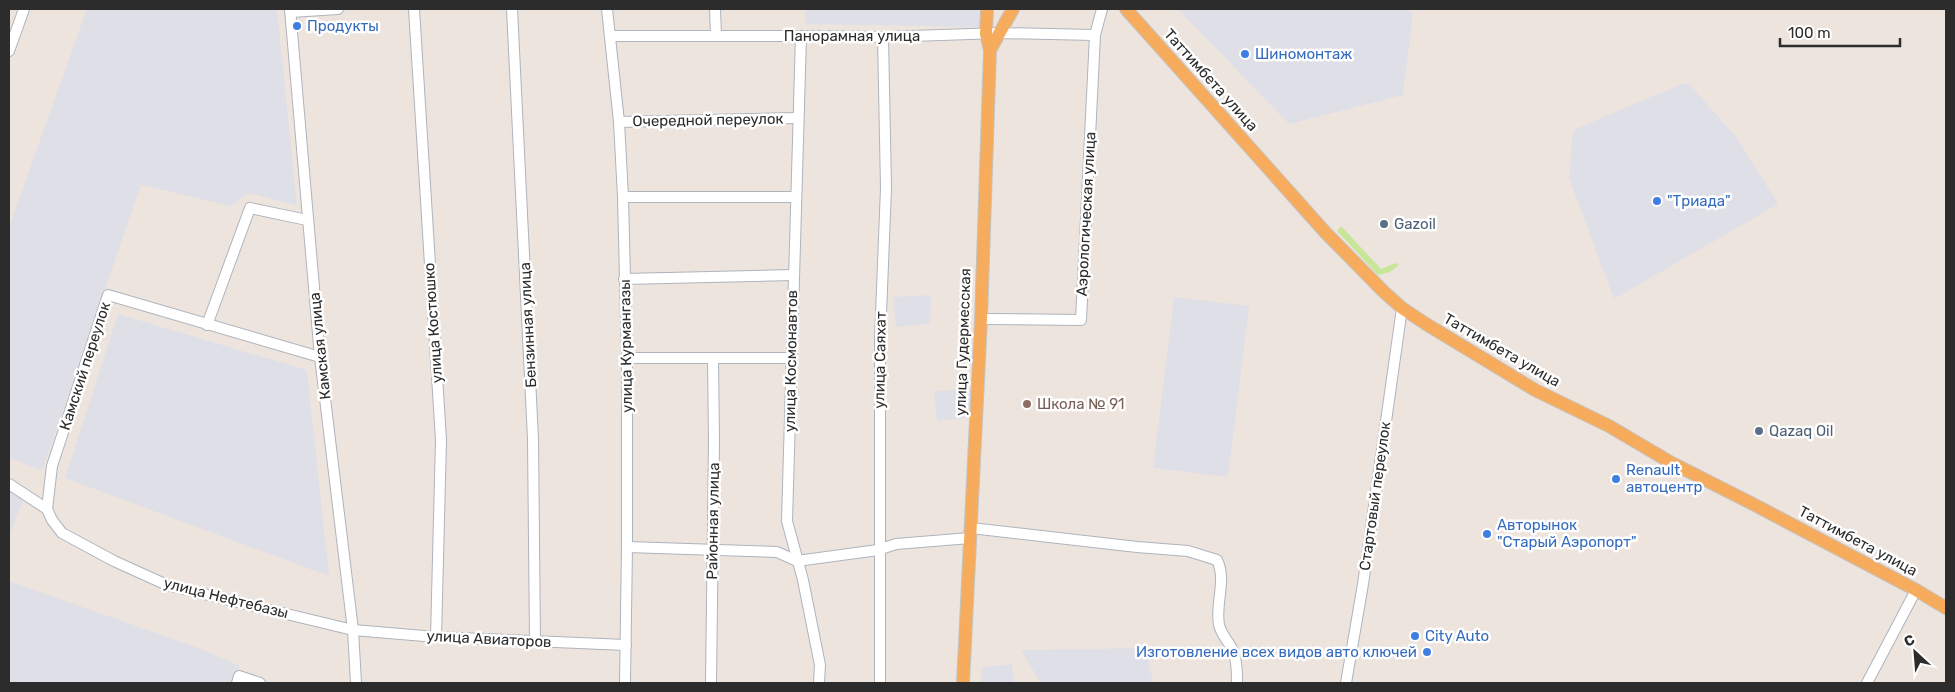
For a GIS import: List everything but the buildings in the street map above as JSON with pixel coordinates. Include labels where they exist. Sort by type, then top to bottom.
[{"type":"main road","points":[[987,9],[993,34]]},
{"type":"main road","name":"улица Гудермесская","points":[[963,683],[966,587],[971,533],[981,318],[990,50],[993,34],[1013,9]]},
{"type":"main road","name":"Таттимбета улица","points":[[1126,9],[1320,226],[1402,308],[1535,390],[1609,426],[1670,462],[1916,590],[1946,608]]},
{"type":"street","points":[[9,52],[24,9]]},
{"type":"street","points":[[290,10],[338,9]]},
{"type":"street","name":"улица Костюшко","points":[[414,9],[441,440],[436,637]]},
{"type":"street","name":"Бензинная улица","points":[[512,9],[533,439],[535,642]]},
{"type":"street","name":"улица Курмангазы","points":[[607,9],[619,122],[623,197],[627,547],[625,683]]},
{"type":"street","points":[[714,9],[716,36]]},
{"type":"street","name":"Аэрологическая улица","points":[[981,318],[1081,320],[1095,35],[1102,9]]},
{"type":"street","name":"Камская улица","points":[[290,10],[320,357],[353,630],[356,683]]},
{"type":"street","name":"Панорамная улица","points":[[610,36],[883,37],[993,34],[1095,35]]},
{"type":"street","name":"улица Космонавтов","points":[[801,36],[787,522],[803,580],[820,665],[819,683]]},
{"type":"street","name":"улица Саяхат","points":[[880,683],[878,550],[880,339],[886,188],[883,37]]},
{"type":"street","name":"Очередной переулок","points":[[619,122],[798,118]]},
{"type":"street","points":[[623,197],[796,197]]},
{"type":"street","points":[[207,325],[250,208],[307,220]]},
{"type":"street","points":[[624,278],[794,275]]},
{"type":"street","name":"Камский переулок","points":[[47,508],[52,466],[108,295],[320,357]]},
{"type":"street","name":"Стартовый переулок","points":[[1346,683],[1365,566],[1402,308]]},
{"type":"street","points":[[626,358],[791,358]]},
{"type":"street","name":"Районная улица","points":[[711,683],[713,359]]},
{"type":"street","name":"улица Нефтебазы","points":[[9,484],[47,508],[52,520],[62,533],[114,561],[167,586],[353,630]]},
{"type":"street","points":[[627,547],[777,552],[797,561],[878,550],[896,544],[971,533],[1188,551],[1217,560],[1222,570],[1219,625],[1223,636],[1231,646],[1237,665],[1238,683]]},
{"type":"street","points":[[1867,683],[1916,590]]},
{"type":"street","name":"улица Авиаторов","points":[[353,630],[436,637],[626,645]]},
{"type":"street","points":[[237,683],[240,676],[260,683]]},
{"type":"shaded area","points":[[87,9],[277,9],[297,206],[249,193],[231,206],[141,185],[42,471],[9,458],[9,227]]},
{"type":"shaded area","points":[[806,9],[979,9],[980,27],[805,24]]},
{"type":"shaded area","points":[[1178,9],[1409,9],[1413,15],[1403,95],[1289,124]]},
{"type":"shaded area","points":[[1684,83],[1689,84],[1737,138],[1778,204],[1614,299],[1569,178],[1573,130]]},
{"type":"shaded area","points":[[931,295],[930,324],[896,327],[893,297]]},
{"type":"shaded area","points":[[1174,297],[1249,306],[1228,477],[1153,468]]},
{"type":"shaded area","points":[[118,314],[307,370],[329,576],[65,478]]},
{"type":"shaded area","points":[[972,389],[971,418],[937,421],[934,391]]},
{"type":"shaded area","points":[[9,489],[25,495],[9,537]]},
{"type":"shaded area","points":[[9,581],[198,648],[240,666],[235,683],[9,683]]},
{"type":"shaded area","points":[[1146,648],[1153,683],[1041,683],[1021,650]]},
{"type":"shaded area","points":[[1012,664],[1014,683],[981,683],[982,667]]},
{"type":"green space","points":[[1341,226],[1381,269],[1395,263],[1399,265],[1390,272],[1378,275],[1337,231]]},
{"type":"place","name":"Продукты","points":[[297,26]]},
{"type":"place","name":"Шиномонтаж","points":[[1245,54]]},
{"type":"place","name":"\"Триада\"","points":[[1657,201]]},
{"type":"place","name":"Gazoil","points":[[1384,224]]},
{"type":"place","name":"Школа № 91","points":[[1027,404]]},
{"type":"place","name":"Qazaq Oil","points":[[1759,431]]},
{"type":"place","name":"Renault автоцентр","points":[[1616,479]]},
{"type":"place","name":"Авторынок \"Старый Аэропорт\"","points":[[1487,534]]},
{"type":"place","name":"City Auto","points":[[1415,636]]},
{"type":"place","name":"Изготовление всех видов авто ключей","points":[[1427,652]]}]
